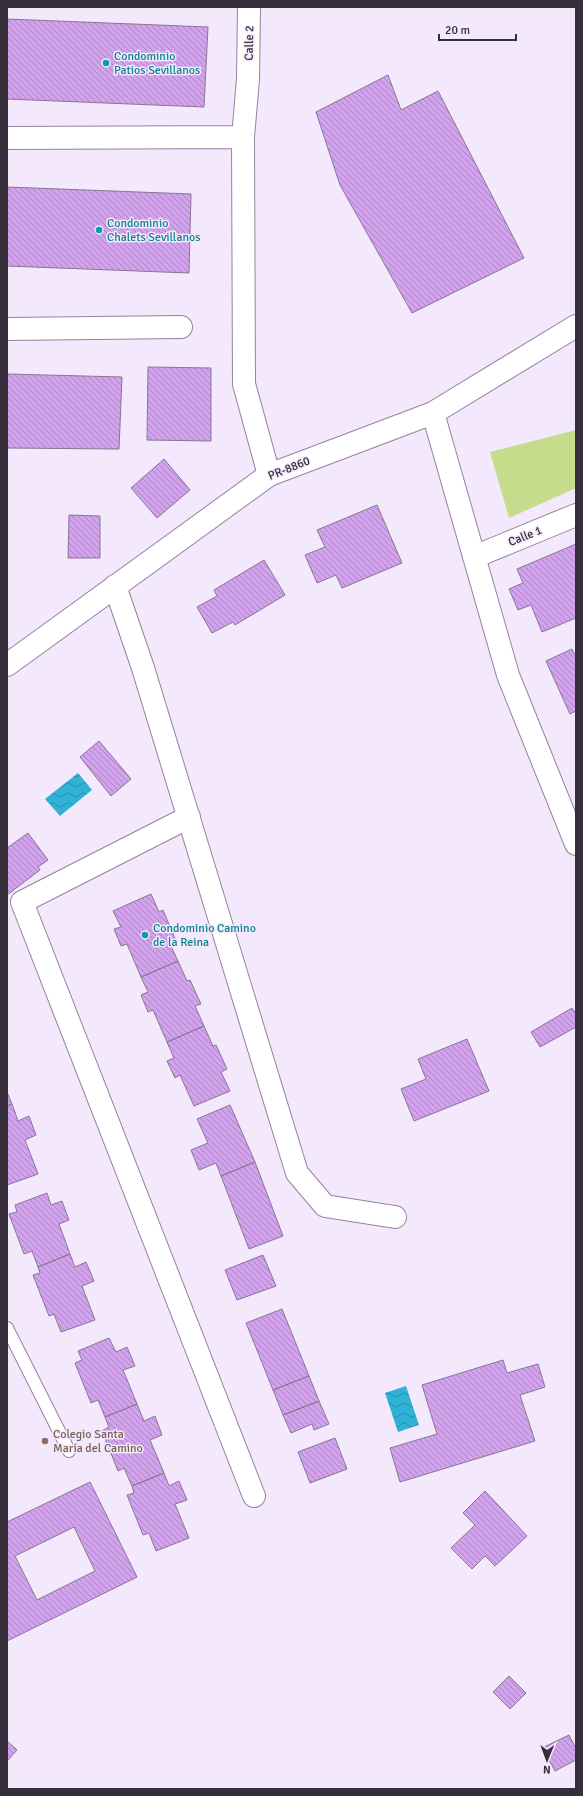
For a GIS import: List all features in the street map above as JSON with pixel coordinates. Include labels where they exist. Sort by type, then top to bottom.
[{"type":"street","name":"Calle 2","points":[[250,7],[248,79],[243,137],[244,384],[269,474]]},
{"type":"street","points":[[7,138],[243,137]]},
{"type":"street","name":"PR-8860","points":[[7,665],[269,474],[433,413],[576,326]]},
{"type":"street","points":[[7,329],[181,327]]},
{"type":"street","points":[[433,413],[508,675],[576,844]]},
{"type":"street","name":"Calle 1","points":[[474,557],[576,515]]},
{"type":"street","points":[[115,586],[143,668],[298,1173],[325,1206],[395,1217]]},
{"type":"street","points":[[189,817],[22,902],[254,1496]]},
{"type":"lane","points":[[7,1328],[69,1450]]},
{"type":"green space","points":[[576,430],[576,488],[509,518],[490,452]]},
{"type":"water","points":[[78,773],[92,790],[60,816],[45,799]]},
{"type":"water","points":[[406,1386],[419,1425],[398,1432],[385,1393]]},
{"type":"building","name":"Condominio Patios Sevillanos","points":[[7,19],[208,27],[204,107],[7,99]]},
{"type":"building","points":[[388,75],[401,110],[438,91],[524,258],[412,313],[340,185],[316,112]]},
{"type":"building","name":"Condominio Chalets Sevillanos","points":[[7,187],[191,194],[189,273],[7,266]]},
{"type":"building","points":[[148,367],[211,368],[211,441],[147,440]]},
{"type":"building","points":[[7,374],[122,377],[119,449],[7,448]]},
{"type":"building","points":[[164,459],[190,490],[157,518],[131,488]]},
{"type":"building","points":[[377,505],[402,563],[342,588],[336,575],[317,583],[305,555],[325,547],[317,530]]},
{"type":"building","points":[[69,515],[100,516],[100,558],[68,558]]},
{"type":"building","points":[[576,544],[576,618],[542,632],[531,605],[518,610],[509,589],[523,583],[517,569]]},
{"type":"building","points":[[264,560],[285,595],[235,625],[233,622],[212,633],[197,607],[217,596],[214,590]]},
{"type":"building","points":[[572,649],[576,657],[576,711],[570,714],[546,661]]},
{"type":"building","points":[[99,741],[131,779],[111,796],[80,757]]},
{"type":"building","points":[[28,833],[48,860],[38,867],[40,870],[7,895],[7,848]]},
{"type":"building","name":"Condominio Camino de la Reina","points":[[151,894],[159,912],[163,910],[176,941],[170,944],[178,961],[141,977],[127,944],[121,946],[114,929],[121,927],[113,911]]},
{"type":"building","name":"Condominio Camino de la Reina","points":[[178,961],[187,981],[190,980],[201,1004],[195,1006],[204,1026],[167,1042],[153,1010],[148,1012],[141,995],[148,992],[141,977]]},
{"type":"building","points":[[572,1008],[576,1014],[576,1027],[540,1047],[531,1032]]},
{"type":"building","points":[[204,1026],[213,1046],[216,1045],[227,1069],[221,1072],[230,1091],[194,1106],[180,1075],[175,1078],[167,1061],[174,1058],[167,1042]]},
{"type":"building","points":[[467,1039],[489,1091],[414,1121],[401,1089],[426,1079],[418,1059]]},
{"type":"building","points":[[7,1092],[12,1104],[7,1106]]},
{"type":"building","points":[[12,1104],[18,1121],[29,1116],[36,1135],[25,1140],[38,1174],[7,1185],[7,1106]]},
{"type":"building","points":[[230,1105],[255,1162],[221,1176],[216,1163],[199,1170],[191,1150],[208,1143],[197,1119]]},
{"type":"building","points":[[255,1162],[283,1236],[249,1249],[221,1176]]},
{"type":"building","points":[[47,1193],[51,1205],[62,1201],[69,1220],[59,1224],[70,1254],[38,1267],[32,1251],[24,1254],[9,1214],[17,1212],[15,1205]]},
{"type":"building","points":[[70,1254],[75,1267],[86,1262],[94,1281],[82,1286],[95,1320],[61,1332],[54,1314],[49,1316],[33,1275],[40,1273],[38,1267]]},
{"type":"building","points":[[263,1255],[276,1286],[237,1300],[225,1270]]},
{"type":"building","points":[[282,1309],[309,1376],[273,1390],[246,1323]]},
{"type":"building","points":[[109,1338],[116,1352],[127,1347],[135,1366],[123,1370],[137,1404],[105,1417],[98,1400],[91,1403],[75,1363],[82,1360],[78,1351]]},
{"type":"building","points":[[503,1360],[507,1373],[538,1364],[545,1387],[520,1395],[535,1441],[400,1482],[390,1448],[437,1434],[422,1385]]},
{"type":"building","points":[[309,1376],[319,1401],[283,1415],[273,1390]]},
{"type":"building","points":[[319,1401],[329,1424],[314,1430],[312,1424],[291,1433],[283,1415]]},
{"type":"building","points":[[137,1404],[144,1421],[155,1416],[162,1435],[150,1440],[164,1473],[132,1486],[124,1468],[118,1471],[102,1431],[109,1427],[105,1417]]},
{"type":"building","points":[[335,1438],[347,1469],[310,1483],[298,1452]]},
{"type":"building","points":[[164,1473],[169,1486],[179,1481],[187,1500],[175,1504],[189,1538],[156,1551],[149,1533],[143,1535],[127,1495],[134,1493],[132,1486]]},
{"type":"building","points":[[90,1482],[137,1577],[7,1641],[7,1522]],"holes":[[[74,1527],[95,1571],[37,1600],[15,1556]]]},
{"type":"building","points":[[485,1491],[527,1536],[495,1566],[485,1556],[472,1569],[451,1548],[475,1525],[463,1513]]},
{"type":"building","points":[[509,1676],[526,1693],[510,1709],[493,1692]]},
{"type":"building","points":[[569,1735],[576,1749],[576,1760],[555,1771],[542,1748]]},
{"type":"building","points":[[7,1741],[17,1750],[7,1761]]},
{"type":"place","name":"Condominio Patios Sevillanos","points":[[106,63]]},
{"type":"place","name":"Condominio Chalets Sevillanos","points":[[99,230]]},
{"type":"place","name":"Condominio Camino de la Reina","points":[[145,935]]},
{"type":"place","name":"Colegio Santa María del Camino","points":[[45,1441]]}]
